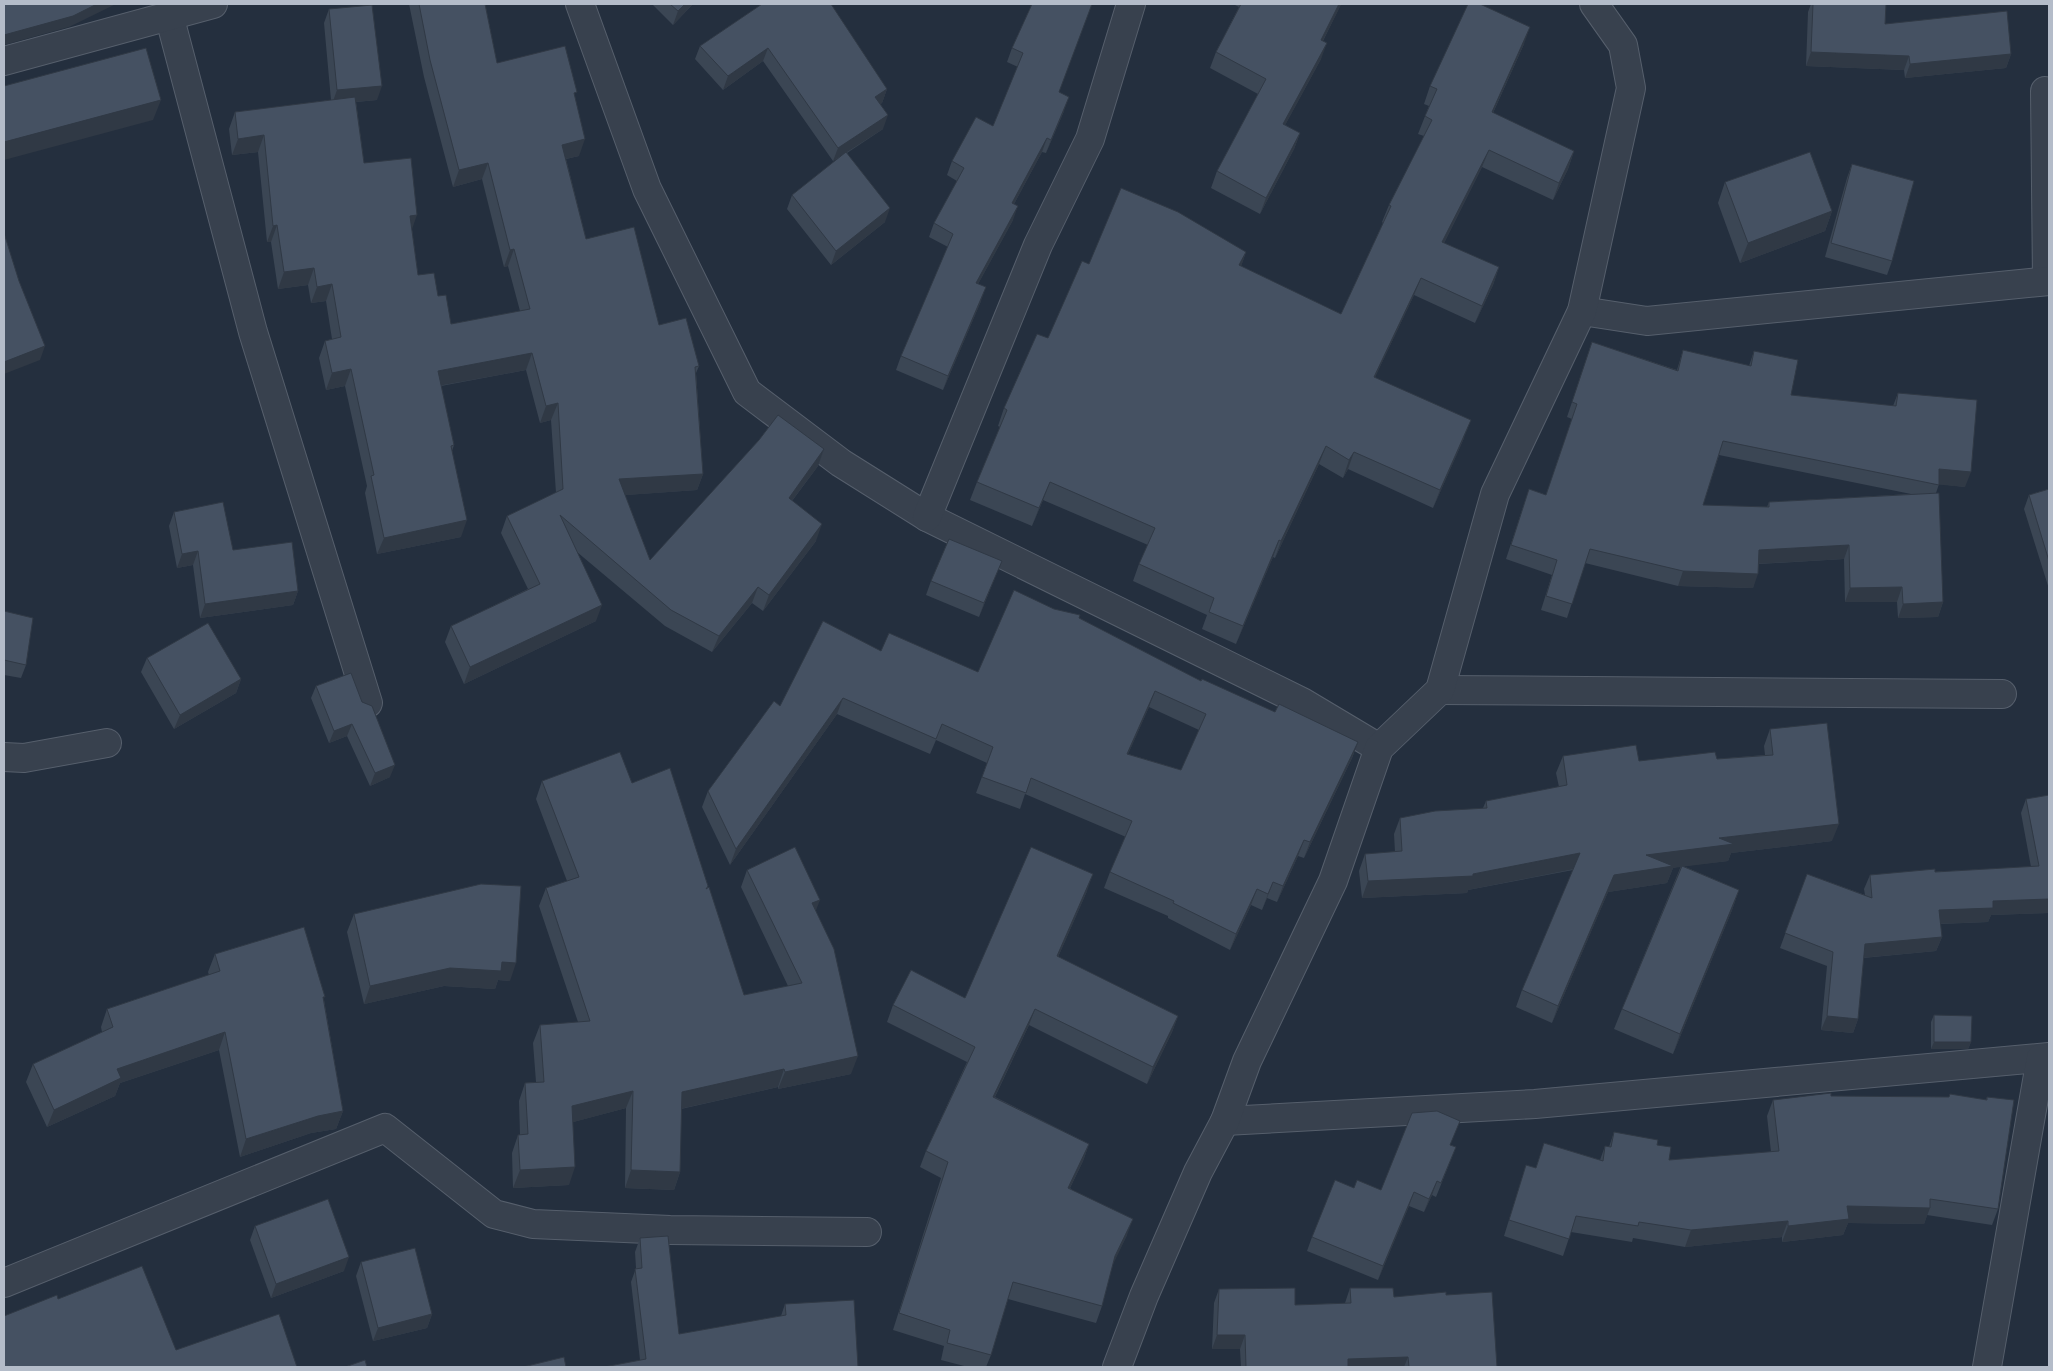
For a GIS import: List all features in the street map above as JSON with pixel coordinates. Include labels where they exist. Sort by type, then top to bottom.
[{"type":"street","points":[[4,61],[213,4]]},
{"type":"street","points":[[580,4],[647,188],[747,392],[841,463],[927,517],[1302,702],[1379,748]]},
{"type":"street","points":[[927,517],[1038,245],[1090,139],[1131,4]]},
{"type":"street","points":[[1118,1367],[1144,1296],[1198,1172],[1225,1121],[1247,1061],[1333,881],[1379,748],[1440,690],[1495,494],[1582,311],[1631,88],[1623,45],[1594,4]]},
{"type":"street","points":[[169,15],[253,332],[368,704]]},
{"type":"street","points":[[1582,311],[1647,321],[2048,281],[2045,91]]},
{"type":"street","points":[[1440,690],[2002,694]]},
{"type":"street","points":[[4,757],[24,758],[107,743]]},
{"type":"street","points":[[1225,1121],[1535,1104],[2045,1057],[1987,1367]]},
{"type":"street","points":[[4,1283],[385,1128],[494,1214],[533,1224],[670,1230],[867,1232]]},
{"type":"building","points":[[4,4],[97,4],[73,16],[4,35]]},
{"type":"building","points":[[419,4],[485,4],[497,63],[565,46],[577,92],[574,93],[585,139],[562,145],[586,239],[634,227],[659,325],[686,318],[699,366],[695,367],[703,474],[619,479],[650,560],[759,440],[778,415],[824,449],[789,498],[822,524],[769,595],[758,587],[719,636],[671,610],[560,515],[602,605],[470,667],[451,626],[540,584],[507,516],[563,489],[558,403],[546,406],[532,353],[438,371],[454,445],[451,446],[467,520],[384,538],[371,476],[374,475],[351,369],[332,373],[325,341],[341,337],[332,284],[317,287],[314,268],[284,272],[277,225],[273,226],[264,135],[238,139],[235,112],[355,97],[364,163],[411,158],[417,215],[410,216],[418,275],[434,273],[438,296],[446,295],[451,324],[530,309],[514,249],[510,250],[488,163],[459,170],[430,60]]},
{"type":"building","points":[[670,4],[685,4],[678,11]]},
{"type":"building","points":[[762,4],[831,4],[887,89],[875,97],[888,115],[838,148],[768,48],[728,76],[700,46]]},
{"type":"building","points":[[1032,4],[1092,4],[1059,92],[1069,97],[1051,140],[1047,138],[1012,203],[1018,206],[976,283],[986,287],[948,376],[901,356],[953,234],[934,223],[964,168],[952,161],[976,117],[993,126],[1023,53],[1012,48]]},
{"type":"building","points":[[1241,4],[1339,4],[1321,40],[1327,43],[1283,124],[1300,133],[1266,198],[1217,171],[1266,79],[1216,52]]},
{"type":"building","points":[[1468,4],[1480,4],[1530,27],[1492,112],[1574,151],[1559,183],[1489,150],[1442,242],[1499,267],[1482,306],[1421,278],[1374,377],[1471,420],[1440,490],[1354,452],[1349,460],[1326,446],[1281,541],[1279,540],[1243,626],[1209,612],[1214,598],[1139,564],[1155,528],[1050,482],[1039,508],[977,482],[1007,410],[1004,408],[1037,334],[1048,338],[1082,261],[1089,264],[1121,188],[1178,212],[1246,252],[1239,265],[1341,314],[1391,206],[1389,205],[1432,120],[1425,116],[1437,89],[1430,86]]},
{"type":"building","points":[[1813,4],[1886,4],[1885,24],[2007,11],[2011,54],[1910,64],[1909,56],[1811,52]]},
{"type":"building","points":[[372,5],[382,86],[337,90],[329,9]]},
{"type":"building","points":[[146,48],[161,100],[4,142],[4,86]]},
{"type":"building","points":[[846,152],[890,208],[836,251],[792,195]]},
{"type":"building","points":[[1810,152],[1832,211],[1748,243],[1725,182]]},
{"type":"building","points":[[1852,164],[1914,181],[1892,261],[1831,243]]},
{"type":"building","points":[[4,233],[19,281],[45,346],[4,362]]},
{"type":"building","points":[[1592,342],[1678,371],[1683,350],[1751,366],[1754,351],[1798,360],[1791,395],[1896,406],[1898,393],[1977,400],[1971,472],[1939,469],[1939,485],[1723,441],[1703,505],[1769,507],[1769,502],[1939,493],[1943,602],[1903,604],[1902,587],[1850,588],[1849,545],[1759,550],[1758,574],[1683,571],[1590,549],[1572,604],[1546,596],[1557,560],[1511,545],[1529,489],[1546,495],[1577,404],[1572,402]]},
{"type":"building","points":[[2049,489],[2049,561],[2029,495]]},
{"type":"building","points":[[223,502],[233,550],[292,542],[298,591],[205,604],[198,551],[182,554],[174,512]]},
{"type":"building","points":[[949,539],[1002,561],[984,603],[931,581]]},
{"type":"building","points":[[1014,590],[1054,609],[1080,615],[1079,618],[1201,681],[1202,679],[1275,712],[1279,704],[1358,742],[1310,842],[1304,840],[1283,886],[1273,882],[1268,894],[1257,889],[1236,934],[1173,903],[1174,901],[1110,872],[1132,821],[1031,778],[1026,793],[982,777],[993,747],[942,724],[936,739],[843,698],[736,849],[708,791],[774,701],[780,706],[823,621],[881,651],[889,633],[978,672]],"holes":[[[1155,691],[1206,714],[1181,770],[1127,754]]]},
{"type":"building","points":[[4,611],[33,618],[26,665],[4,660]]},
{"type":"building","points":[[208,623],[241,679],[180,715],[147,658]]},
{"type":"building","points":[[351,673],[362,702],[372,706],[395,765],[375,773],[352,724],[334,731],[316,686]]},
{"type":"building","points":[[1827,723],[1839,824],[1719,838],[1734,844],[1646,855],[1673,866],[1614,875],[1558,1006],[1522,990],[1580,853],[1473,874],[1473,876],[1368,881],[1365,854],[1402,851],[1400,818],[1435,811],[1487,808],[1486,801],[1567,785],[1563,756],[1636,745],[1639,761],[1715,752],[1717,759],[1773,755],[1770,729]]},
{"type":"building","points":[[620,752],[632,783],[670,768],[708,886],[706,889],[709,887],[744,995],[802,983],[747,870],[795,847],[820,900],[812,903],[834,949],[858,1056],[785,1072],[784,1069],[682,1092],[680,1172],[631,1170],[633,1091],[572,1106],[575,1167],[520,1170],[518,1135],[528,1134],[525,1083],[544,1082],[540,1025],[590,1021],[546,888],[579,877],[542,781]]},
{"type":"building","points":[[2049,795],[2049,899],[1993,901],[1993,908],[1939,910],[1942,937],[1865,944],[1858,1019],[1827,1016],[1833,952],[1785,933],[1807,874],[1872,898],[1870,875],[1935,869],[1935,872],[2039,866],[2026,799]]},
{"type":"building","points":[[1031,847],[1093,874],[1057,956],[1178,1016],[1153,1067],[1035,1009],[993,1097],[1089,1144],[1068,1188],[1133,1219],[1115,1256],[1102,1306],[1013,1282],[991,1355],[947,1343],[950,1330],[899,1313],[948,1162],[926,1151],[975,1047],[893,1005],[911,970],[965,998]]},
{"type":"building","points":[[1682,866],[1739,890],[1680,1034],[1622,1009]]},
{"type":"building","points":[[481,884],[521,886],[516,963],[502,962],[501,971],[450,968],[370,986],[354,914]]},
{"type":"building","points":[[304,927],[325,997],[323,997],[343,1111],[318,1116],[246,1139],[225,1032],[117,1069],[121,1078],[54,1110],[33,1064],[113,1027],[107,1009],[220,971],[215,954]]},
{"type":"building","points":[[1934,1015],[1972,1016],[1971,1042],[1934,1042]]},
{"type":"building","points":[[1831,1093],[1831,1096],[1949,1097],[1950,1094],[1987,1100],[1987,1097],[2014,1100],[1998,1209],[1930,1199],[1930,1208],[1847,1206],[1849,1219],[1788,1226],[1788,1221],[1691,1230],[1639,1222],[1638,1226],[1576,1216],[1569,1239],[1509,1220],[1526,1165],[1536,1168],[1544,1143],[1603,1161],[1605,1146],[1611,1147],[1614,1132],[1658,1140],[1657,1145],[1671,1147],[1669,1160],[1779,1151],[1773,1100]]},
{"type":"building","points":[[1437,1111],[1460,1121],[1450,1145],[1456,1147],[1441,1183],[1437,1181],[1429,1199],[1414,1192],[1383,1266],[1312,1237],[1335,1180],[1354,1188],[1357,1180],[1381,1190],[1412,1113]]},
{"type":"building","points":[[328,1199],[349,1257],[276,1284],[255,1226]]},
{"type":"building","points":[[668,1236],[679,1334],[786,1315],[785,1304],[854,1300],[858,1367],[604,1367],[646,1359],[635,1269],[642,1268],[640,1238]]},
{"type":"building","points":[[415,1248],[432,1314],[378,1328],[361,1262]]},
{"type":"building","points":[[142,1266],[176,1350],[279,1314],[297,1367],[4,1367],[4,1316],[57,1295],[58,1299]]},
{"type":"building","points":[[1295,1288],[1295,1305],[1351,1303],[1350,1288],[1393,1288],[1394,1297],[1446,1292],[1446,1295],[1492,1292],[1497,1367],[1409,1367],[1408,1357],[1348,1359],[1348,1367],[1246,1367],[1245,1335],[1217,1335],[1219,1289]]},
{"type":"building","points":[[564,1357],[566,1367],[523,1367]]},
{"type":"building","points":[[365,1360],[367,1367],[345,1367]]}]
